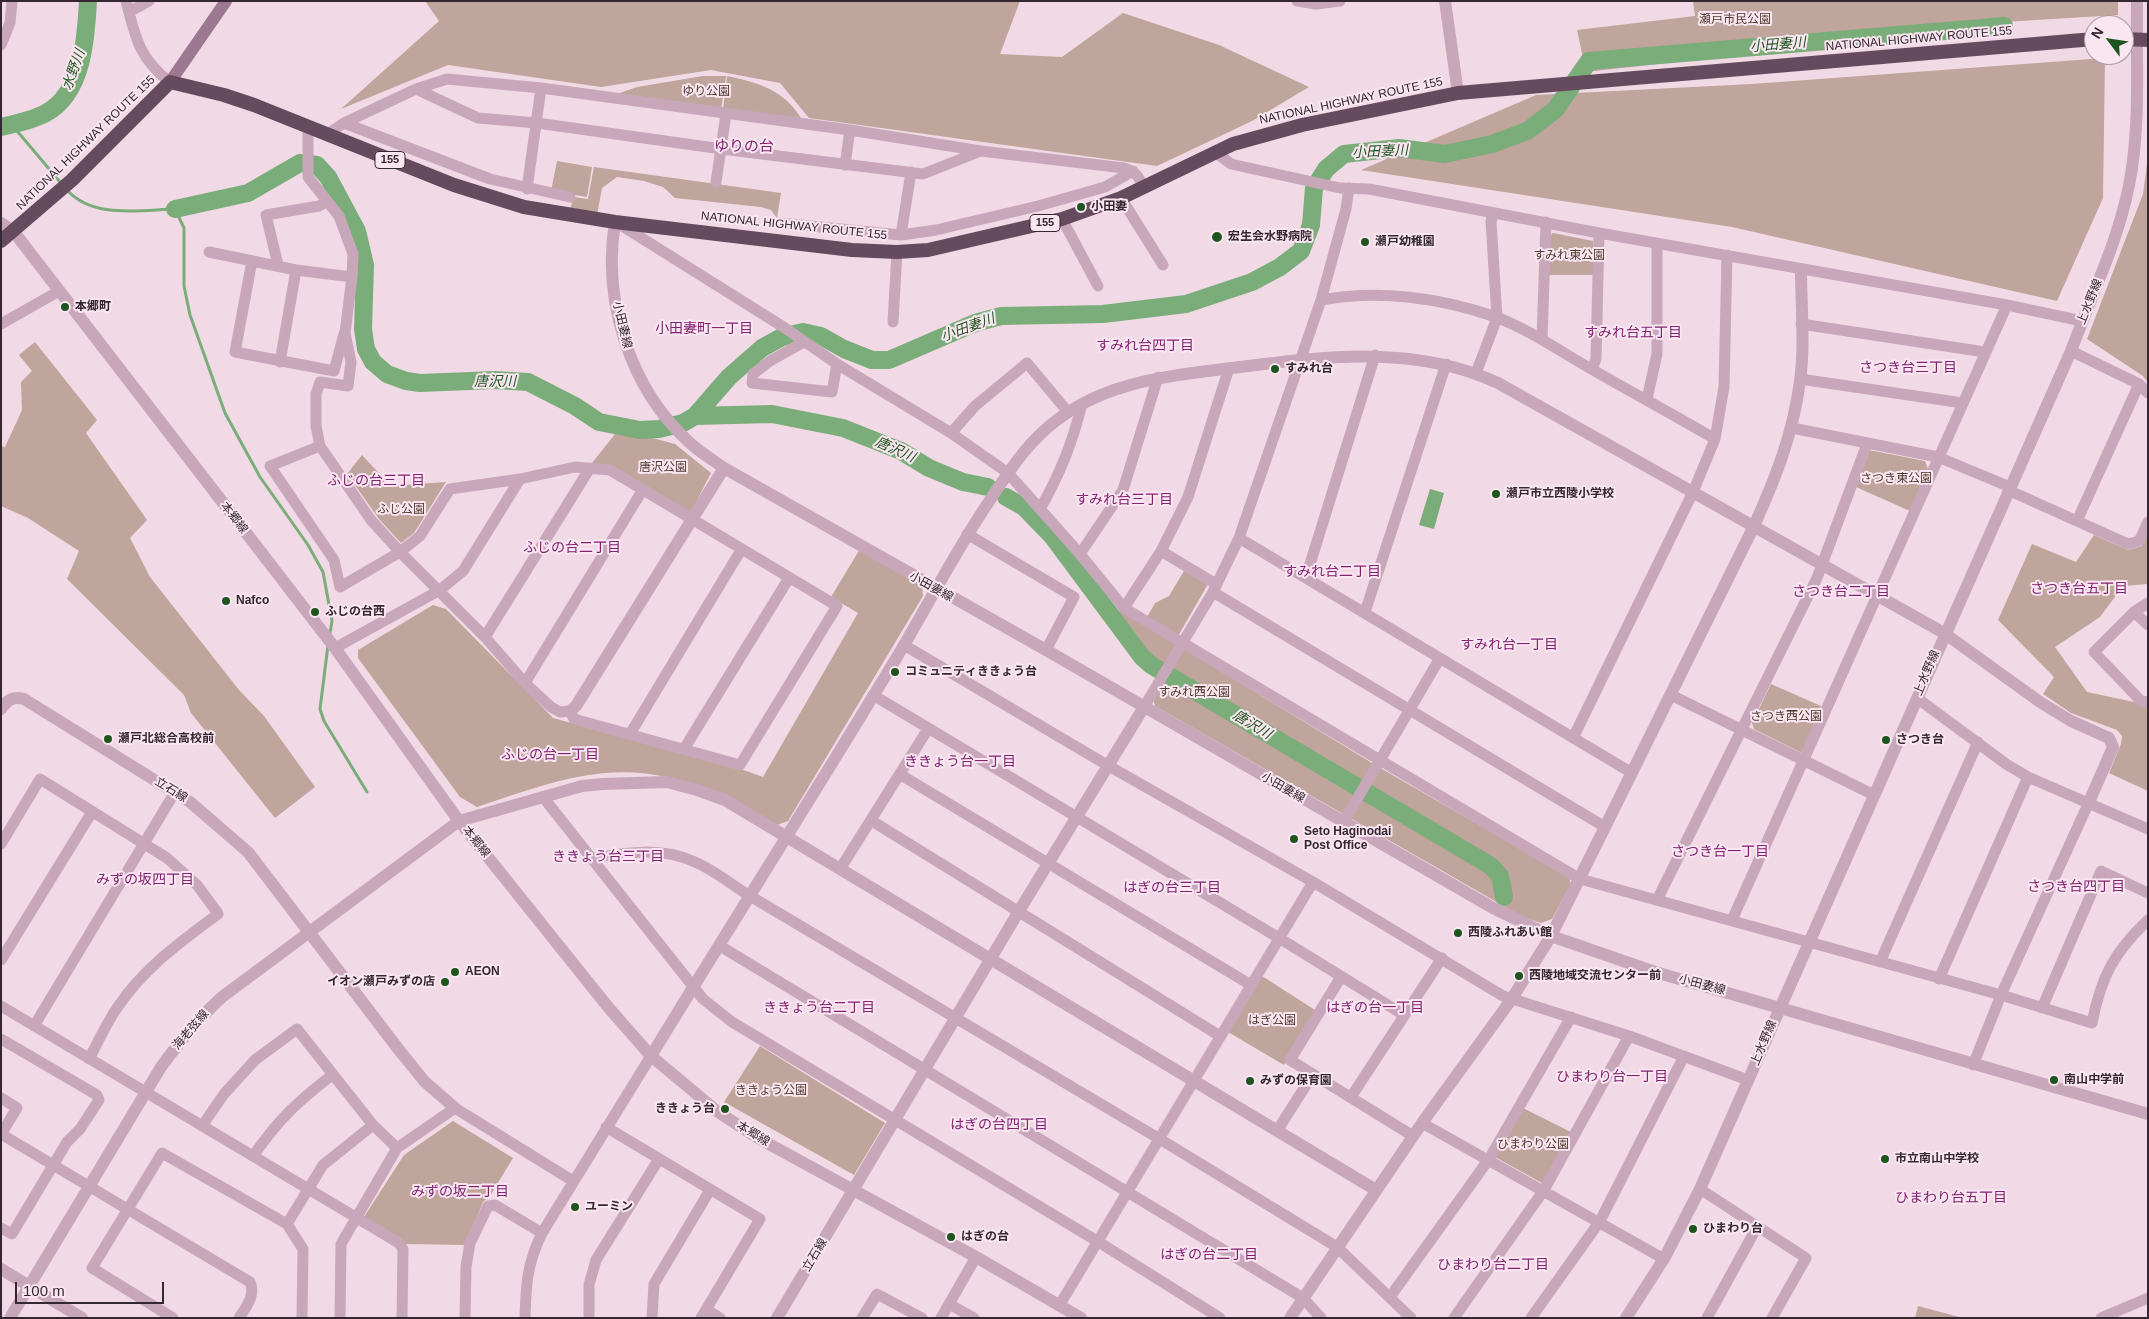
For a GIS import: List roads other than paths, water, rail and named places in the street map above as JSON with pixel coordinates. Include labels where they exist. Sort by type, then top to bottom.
[{"type":"highway","name":"NATIONAL HIGHWAY ROUTE 155","points":[[1,241],[55,196],[170,82],[224,95],[483,196],[550,213],[852,250],[898,252],[928,250],[1062,219],[1121,198],[1233,144],[1302,125],[1458,93],[2084,40]]},
{"type":"main road","points":[[170,82],[226,1]]},
{"type":"street","points":[[1,45],[10,23],[12,1]]},
{"type":"street","points":[[149,1],[128,7],[135,38],[142,54],[156,71],[170,82]]},
{"type":"street","points":[[1297,1],[1316,4],[1340,1]]},
{"type":"street","points":[[1445,1],[1458,93]]},
{"type":"street","name":"上水野線","points":[[1626,1318],[1664,1259],[1700,1189],[2082,321],[2121,220],[2132,169],[2136,125],[2137,1]]},
{"type":"street","points":[[326,134],[344,123],[416,89],[447,79],[541,88],[850,130],[981,151],[1124,168],[1133,171],[1141,179],[1142,187]]},
{"type":"street","points":[[527,189],[541,88]]},
{"type":"street","points":[[416,89],[478,118],[537,123],[722,149],[923,174],[981,151]]},
{"type":"street","points":[[716,182],[726,114]]},
{"type":"street","points":[[344,123],[490,179],[527,189],[570,197]]},
{"type":"street","points":[[252,261],[235,352],[334,372],[345,332],[353,254],[339,216],[308,177],[308,128]]},
{"type":"street","points":[[845,165],[850,130]]},
{"type":"street","points":[[1215,152],[1231,164],[1309,182],[1345,188],[1369,189],[1599,233],[2007,305],[2082,321]]},
{"type":"street","points":[[780,224],[901,235],[936,230],[1038,206],[1105,187],[1133,171]]},
{"type":"street","points":[[901,235],[910,172]]},
{"type":"street","points":[[1144,707],[1214,588],[1239,538],[1321,300],[1346,210],[1345,188]]},
{"type":"street","points":[[1121,198],[1162,265]]},
{"type":"street","points":[[278,265],[266,215],[319,206],[326,202]]},
{"type":"street","points":[[1476,373],[1497,318],[1491,221],[1494,213]]},
{"type":"street","points":[[1062,219],[1098,286]]},
{"type":"street","points":[[615,222],[785,328],[837,364],[951,433],[1008,473],[1080,554],[1124,608],[1380,762],[1580,879],[2001,995],[2092,1023],[2097,997],[2110,963],[2128,938],[2148,920]]},
{"type":"street","name":"小田妻線","points":[[615,222],[612,241],[618,316],[630,355],[644,387],[682,435],[691,444],[724,468],[936,590],[1046,650],[1493,908],[1551,936],[1655,972],[1780,1006],[1973,1065],[2148,1114]]},
{"type":"street","points":[[1542,340],[1546,222]]},
{"type":"street","name":"本郷線","points":[[1,223],[14,232],[330,642],[459,821],[608,1006],[651,1056],[718,1112],[758,1138],[976,1257],[1081,1318]]},
{"type":"street","points":[[1592,369],[1596,359],[1599,233]]},
{"type":"street","points":[[1647,399],[1657,354],[1657,243]]},
{"type":"street","points":[[209,252],[296,270],[352,277]]},
{"type":"street","points":[[893,322],[898,252]]},
{"type":"street","points":[[1573,738],[1693,492],[1715,438],[1724,387],[1727,255]]},
{"type":"street","points":[[1290,1318],[1422,1123],[1511,1000],[1551,936],[1754,526],[1784,456],[1792,428],[1800,378],[1801,269]]},
{"type":"street","points":[[280,362],[296,270]]},
{"type":"street","points":[[1,324],[59,291]]},
{"type":"street","points":[[1321,300],[1393,296],[1432,299],[1497,318],[1542,340],[1715,438]]},
{"type":"street","points":[[1732,920],[2007,305]]},
{"type":"street","points":[[1801,324],[1985,352]]},
{"type":"street","points":[[345,332],[351,362],[348,386],[320,382],[316,394],[316,426],[320,446],[371,520],[400,552],[485,637],[525,684],[551,707],[560,712],[570,711],[576,706],[693,521],[724,468]]},
{"type":"street","points":[[802,341],[753,374],[752,382],[832,392],[837,364]]},
{"type":"street","points":[[2070,351],[2139,384],[2148,392]]},
{"type":"street","points":[[1306,577],[1375,356]]},
{"type":"street","points":[[525,1318],[526,1288],[531,1254],[542,1233],[904,645],[967,534],[1008,473],[1034,440],[1068,412],[1106,391],[1158,377],[1302,359],[1375,356],[1446,364],[1476,373],[1944,633],[2040,702],[2071,721],[2109,738],[2112,747],[2001,995],[1973,1065]]},
{"type":"street","points":[[951,433],[975,406],[1027,363],[1068,412]]},
{"type":"street","points":[[1365,612],[1446,364]]},
{"type":"street","points":[[1124,608],[1161,551],[1188,497],[1229,368]]},
{"type":"street","points":[[1080,554],[1123,490],[1158,377]]},
{"type":"street","points":[[1800,378],[1963,403]]},
{"type":"street","points":[[2078,521],[2139,384]]},
{"type":"street","points":[[1040,509],[1060,475],[1074,438],[1082,404]]},
{"type":"street","points":[[1792,428],[1938,457],[2128,544],[2139,541],[2148,522]]},
{"type":"street","points":[[1657,900],[1742,730],[1821,565],[1867,444]]},
{"type":"street","points":[[320,446],[270,466],[334,560],[340,587],[400,552],[420,536],[450,488],[520,479],[575,468],[590,468],[610,470],[642,491],[837,606],[740,765],[574,719],[570,711]]},
{"type":"street","points":[[485,637],[590,468]]},
{"type":"street","points":[[330,642],[440,590],[463,571],[520,479]]},
{"type":"street","points":[[525,684],[642,491]]},
{"type":"street","points":[[967,534],[1074,597],[1046,650]]},
{"type":"street","points":[[1239,538],[1632,773]]},
{"type":"street","points":[[630,734],[741,550]]},
{"type":"street","points":[[1161,551],[1214,588],[1410,710],[1605,827]]},
{"type":"street","points":[[684,748],[789,578]]},
{"type":"street","points":[[2148,603],[2134,612],[2094,652],[2141,701],[2148,702]]},
{"type":"street","points":[[2134,612],[2148,625]]},
{"type":"street","points":[[904,645],[1107,765],[1313,882],[1511,1000],[1629,1036],[1748,1080]]},
{"type":"street","points":[[1343,823],[1440,658]]},
{"type":"street","points":[[873,695],[1404,1015]]},
{"type":"street","points":[[1671,695],[1874,795]]},
{"type":"street","name":"立石線","points":[[1,709],[10,700],[16,698],[24,699],[175,792],[207,816],[248,852],[308,933],[420,1076],[455,1108]]},
{"type":"street","points":[[1917,698],[2028,777],[2148,829]]},
{"type":"street","name":"立石線","points":[[777,1318],[990,959],[1144,707]]},
{"type":"street","points":[[840,869],[901,775],[928,729]]},
{"type":"street","points":[[1880,962],[1978,742]]},
{"type":"street","points":[[901,775],[1251,985]]},
{"type":"street","points":[[1939,979],[2028,777]]},
{"type":"street","points":[[1,844],[40,779],[167,858],[197,885],[218,914],[166,952],[140,979],[116,1008],[89,1059]]},
{"type":"street","points":[[459,821],[582,786],[640,781],[667,782],[725,800],[786,839],[840,869],[1376,1190]]},
{"type":"street","points":[[34,1026],[175,792]]},
{"type":"street","points":[[543,797],[703,999],[732,1022],[894,1121],[1097,1241],[1220,1318]]},
{"type":"street","points":[[1,960],[92,812]]},
{"type":"street","name":"海老弦線","points":[[10,1318],[89,1185],[171,1053],[203,1015],[222,997],[459,821]]},
{"type":"street","points":[[872,821],[1220,1036]]},
{"type":"street","points":[[593,858],[650,851],[697,862],[750,896],[956,1017],[1337,1247],[1411,1318]]},
{"type":"street","points":[[2042,1008],[2101,871],[2148,893]]},
{"type":"street","points":[[1059,1306],[1192,1081],[1313,882]]},
{"type":"street","points":[[720,946],[1303,1298],[1321,1318]]},
{"type":"street","points":[[1351,1097],[1442,958]]},
{"type":"street","points":[[1341,977],[1290,1060],[1413,1136]]},
{"type":"street","points":[[1,1006],[399,1243],[403,1249],[402,1318]]},
{"type":"street","points":[[1390,1297],[1489,1159],[1571,1018]]},
{"type":"street","points":[[202,1126],[224,1094],[255,1060],[297,1029],[373,1125],[397,1148]]},
{"type":"street","points":[[1454,1318],[1544,1190],[1629,1036]]},
{"type":"street","points":[[1,1039],[97,1095],[99,1100],[80,1129],[67,1142],[12,1234],[1,1228]]},
{"type":"street","points":[[1531,1318],[1600,1221],[1684,1056]]},
{"type":"street","points":[[1277,1131],[1313,1074]]},
{"type":"street","points":[[253,1156],[276,1124],[289,1110],[332,1075]]},
{"type":"street","points":[[1,1098],[17,1102],[17,1108],[1,1134],[250,1282],[252,1287],[250,1299],[239,1318]]},
{"type":"street","points":[[340,1318],[341,1244],[397,1148],[455,1108],[573,1181]]},
{"type":"street","points":[[1422,1123],[1600,1221],[1664,1259]]},
{"type":"street","points":[[287,1224],[331,1158],[373,1125]]},
{"type":"street","points":[[606,1127],[760,1219],[704,1314],[720,1318]]},
{"type":"street","points":[[173,1318],[92,1268],[162,1153],[287,1224],[303,1249],[302,1318]]},
{"type":"street","points":[[589,1318],[589,1285],[596,1260],[659,1159]]},
{"type":"street","points":[[1700,1189],[1806,1258],[1772,1318]]},
{"type":"street","points":[[652,1318],[654,1284],[710,1190]]},
{"type":"street","points":[[465,1318],[466,1267],[470,1243],[488,1206],[495,1205],[542,1233]]},
{"type":"street","points":[[1707,1318],[1757,1227]]},
{"type":"street","points":[[941,1318],[976,1257]]},
{"type":"street","points":[[1,1269],[82,1318]]},
{"type":"street","points":[[862,1318],[877,1294],[922,1318]]},
{"type":"street","points":[[2101,1318],[2148,1298]]},
{"type":"street","points":[[949,1304],[974,1318]]},
{"type":"waterway","name":"水野川","points":[[1,127],[30,120],[46,113],[58,104],[68,92],[75,79],[84,47],[88,1]]},
{"type":"waterway","name":"小田妻川","points":[[695,416],[729,377],[762,348],[782,337],[803,332],[821,336],[844,349],[872,360],[889,360],[975,323],[1001,316],[1103,314],[1186,304],[1252,282],[1280,267],[1301,251],[1311,225],[1314,188],[1326,169],[1344,154],[1399,148],[1445,154],[1492,144],[1527,131],[1555,110],[1589,61],[2004,26]]},
{"type":"waterway","points":[[12,125],[61,183]]},
{"type":"waterway","name":"唐沢川","points":[[175,209],[248,193],[300,163],[317,165],[328,177],[357,231],[365,265],[363,329],[366,349],[373,362],[387,374],[406,381],[420,383],[495,380],[528,382],[575,406],[599,422],[640,430],[659,429],[683,423],[695,416],[772,414],[843,428],[901,451],[929,468],[963,482],[988,487]]},
{"type":"waterway","points":[[67,190],[78,199],[103,209],[118,211],[175,209],[184,228],[184,286],[190,315],[225,413],[260,477],[308,545],[323,572],[332,621],[330,633]]},
{"type":"waterway","name":"唐沢川","points":[[1006,497],[1024,507],[1052,536],[1142,657],[1151,665],[1491,866],[1500,876],[1504,897]]},
{"type":"waterway","points":[[328,645],[320,709],[324,721],[367,792]]},
{"type":"place","name":"小田妻","points":[[1081,207]]},
{"type":"place","name":"宏生会水野病院","points":[[1217,237]]},
{"type":"place","name":"瀬戸幼稚園","points":[[1365,242]]},
{"type":"place","name":"本郷町","points":[[65,307]]},
{"type":"place","name":"すみれ台","points":[[1275,369]]},
{"type":"place","name":"瀬戸市立西陵小学校","points":[[1496,494]]},
{"type":"place","name":"Nafco","points":[[226,601]]},
{"type":"place","name":"ふじの台西","points":[[315,612]]},
{"type":"place","name":"コミュニティききょう台","points":[[895,672]]},
{"type":"place","name":"瀬戸北総合高校前","points":[[108,739]]},
{"type":"place","name":"さつき台","points":[[1886,740]]},
{"type":"place","name":"Seto Haginodai Post Office","points":[[1294,839]]},
{"type":"place","name":"西陵ふれあい館","points":[[1458,933]]},
{"type":"place","name":"AEON","points":[[455,972]]},
{"type":"place","name":"西陵地域交流センター前","points":[[1519,976]]},
{"type":"place","name":"イオン瀬戸みずの店","points":[[445,982]]},
{"type":"place","name":"南山中学前","points":[[2054,1080]]},
{"type":"place","name":"みずの保育園","points":[[1250,1081]]},
{"type":"place","name":"ききょう台","points":[[725,1109]]},
{"type":"place","name":"市立南山中学校","points":[[1885,1159]]},
{"type":"place","name":"ユーミン","points":[[575,1207]]},
{"type":"place","name":"ひまわり台","points":[[1693,1229]]},
{"type":"place","name":"はぎの台","points":[[951,1237]]},
{"type":"district","name":"ゆりの台","points":[[744,147]]},
{"type":"district","name":"小田妻町一丁目","points":[[704,329]]},
{"type":"district","name":"すみれ台五丁目","points":[[1633,333]]},
{"type":"district","name":"すみれ台四丁目","points":[[1145,346]]},
{"type":"district","name":"さつき台三丁目","points":[[1908,368]]},
{"type":"district","name":"ふじの台三丁目","points":[[376,481]]},
{"type":"district","name":"すみれ台三丁目","points":[[1124,500]]},
{"type":"district","name":"ふじの台二丁目","points":[[572,548]]},
{"type":"district","name":"すみれ台二丁目","points":[[1332,572]]},
{"type":"district","name":"さつき台五丁目","points":[[2079,589]]},
{"type":"district","name":"さつき台二丁目","points":[[1841,592]]},
{"type":"district","name":"すみれ台一丁目","points":[[1509,645]]},
{"type":"district","name":"ふじの台一丁目","points":[[550,755]]},
{"type":"district","name":"ききょう台一丁目","points":[[960,762]]},
{"type":"district","name":"さつき台一丁目","points":[[1720,852]]},
{"type":"district","name":"ききょう台三丁目","points":[[608,857]]},
{"type":"district","name":"みずの坂四丁目","points":[[145,880]]},
{"type":"district","name":"さつき台四丁目","points":[[2076,887]]},
{"type":"district","name":"はぎの台三丁目","points":[[1172,888]]},
{"type":"district","name":"ききょう台二丁目","points":[[819,1008]]},
{"type":"district","name":"はぎの台一丁目","points":[[1375,1008]]},
{"type":"district","name":"ひまわり台一丁目","points":[[1612,1077]]},
{"type":"district","name":"はぎの台四丁目","points":[[999,1125]]},
{"type":"district","name":"みずの坂二丁目","points":[[460,1192]]},
{"type":"district","name":"ひまわり台五丁目","points":[[1951,1198]]},
{"type":"district","name":"はぎの台二丁目","points":[[1209,1255]]},
{"type":"district","name":"ひまわり台二丁目","points":[[1493,1265]]},
{"type":"park label","name":"瀬戸市民公園","points":[[1735,20]]},
{"type":"park label","name":"ゆり公園","points":[[706,92]]},
{"type":"park label","name":"すみれ東公園","points":[[1569,256]]},
{"type":"park label","name":"唐沢公園","points":[[663,468]]},
{"type":"park label","name":"さつき東公園","points":[[1896,479]]},
{"type":"park label","name":"ふじ公園","points":[[401,510]]},
{"type":"park label","name":"すみれ西公園","points":[[1194,693]]},
{"type":"park label","name":"さつき西公園","points":[[1786,717]]},
{"type":"park label","name":"はぎ公園","points":[[1272,1021]]},
{"type":"park label","name":"ききょう公園","points":[[771,1091]]},
{"type":"park label","name":"ひまわり公園","points":[[1533,1145]]}]
